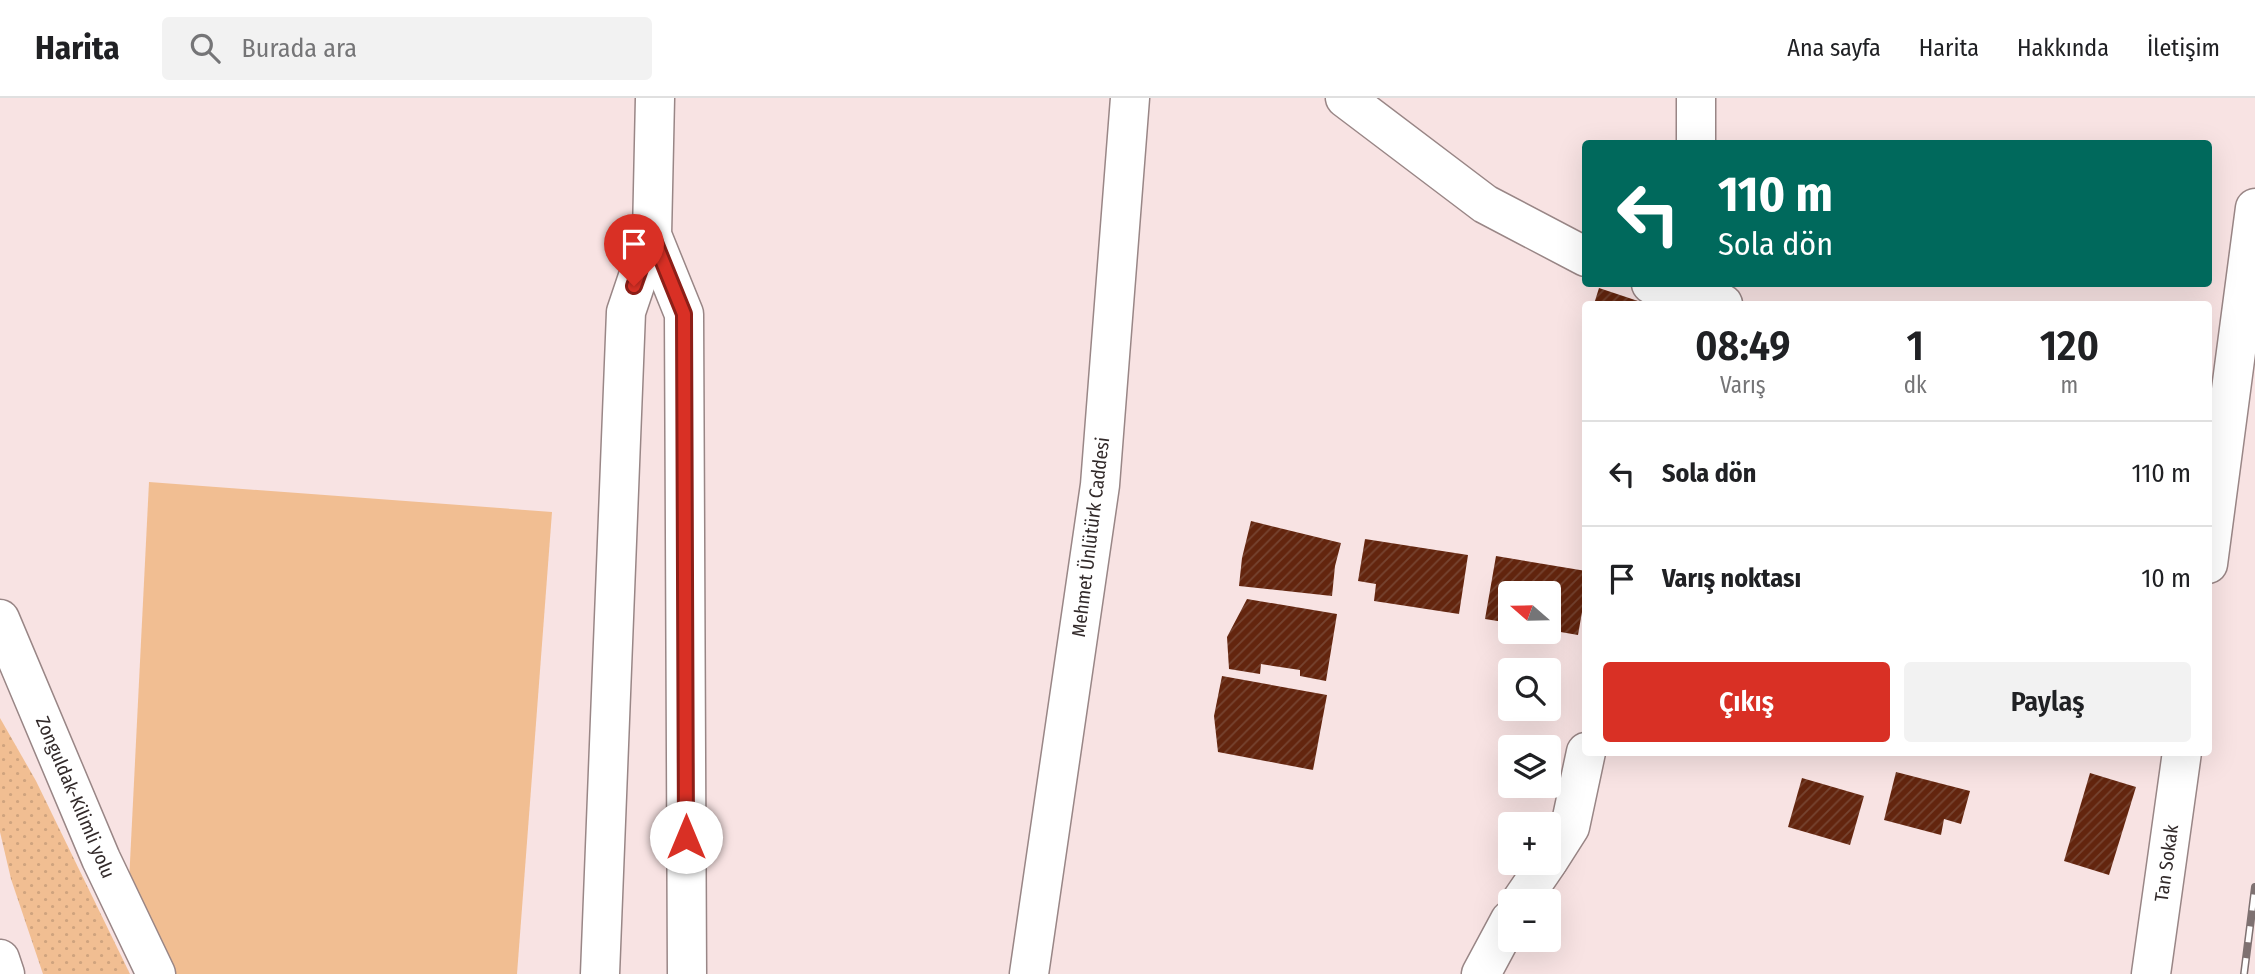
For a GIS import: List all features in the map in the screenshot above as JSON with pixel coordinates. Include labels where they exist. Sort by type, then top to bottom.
[{"type":"main road","points":[[600,974],[626,312],[652,235],[656,98]]},
{"type":"main road","name":"Mehmet Ünlütürk Caddesi","points":[[1029,974],[1100,485],[1130,98]]},
{"type":"main road","points":[[1345,98],[1485,204],[1582,255]]},
{"type":"main road","points":[[1696,98],[1696,140]]},
{"type":"main road","points":[[2212,516],[2255,208]]},
{"type":"main road","points":[[652,235],[684,314],[687,974]]},
{"type":"main road","points":[[1663,287],[1703,297]]},
{"type":"main road","name":"Zonguldak-Kilimli yolu","points":[[0,619],[101,859],[156,974]]},
{"type":"main road","points":[[1561,841],[1570,827],[1585,756]]},
{"type":"main road","name":"Tan Sokak","points":[[2151,974],[2181,756]]},
{"type":"main road","points":[[1481,974],[1498,942]]},
{"type":"main road","points":[[0,959],[5,974]]},
{"type":"shaded area","points":[[149,482],[552,512],[517,974],[164,974],[128,902]]},
{"type":"shaded area","points":[[0,718],[36,781],[130,974],[43,974],[11,879],[0,832]]},
{"type":"building","points":[[1599,288],[1638,301],[1595,301]]},
{"type":"building","points":[[1251,521],[1341,543],[1332,596],[1239,586],[1242,558]]},
{"type":"building","points":[[1365,539],[1468,555],[1459,614],[1374,601],[1376,584],[1358,581]]},
{"type":"building","points":[[1496,556],[1582,570],[1582,612],[1578,635],[1561,632],[1561,581],[1498,581],[1498,621],[1485,619]]},
{"type":"building","points":[[1247,599],[1337,614],[1326,681],[1300,676],[1300,670],[1261,664],[1260,674],[1229,669],[1227,637]]},
{"type":"building","points":[[1222,676],[1327,695],[1313,770],[1218,752],[1214,716]]},
{"type":"building","points":[[1896,772],[1970,791],[1961,824],[1944,819],[1941,835],[1884,820]]},
{"type":"building","points":[[2090,773],[2136,787],[2109,875],[2064,861]]},
{"type":"building","points":[[1802,778],[1864,796],[1850,845],[1788,827]]},
{"type":"railway","points":[[2244,974],[2255,887]]},
{"type":"route","points":[[634,286],[652,235],[684,314],[686,837]]}]
